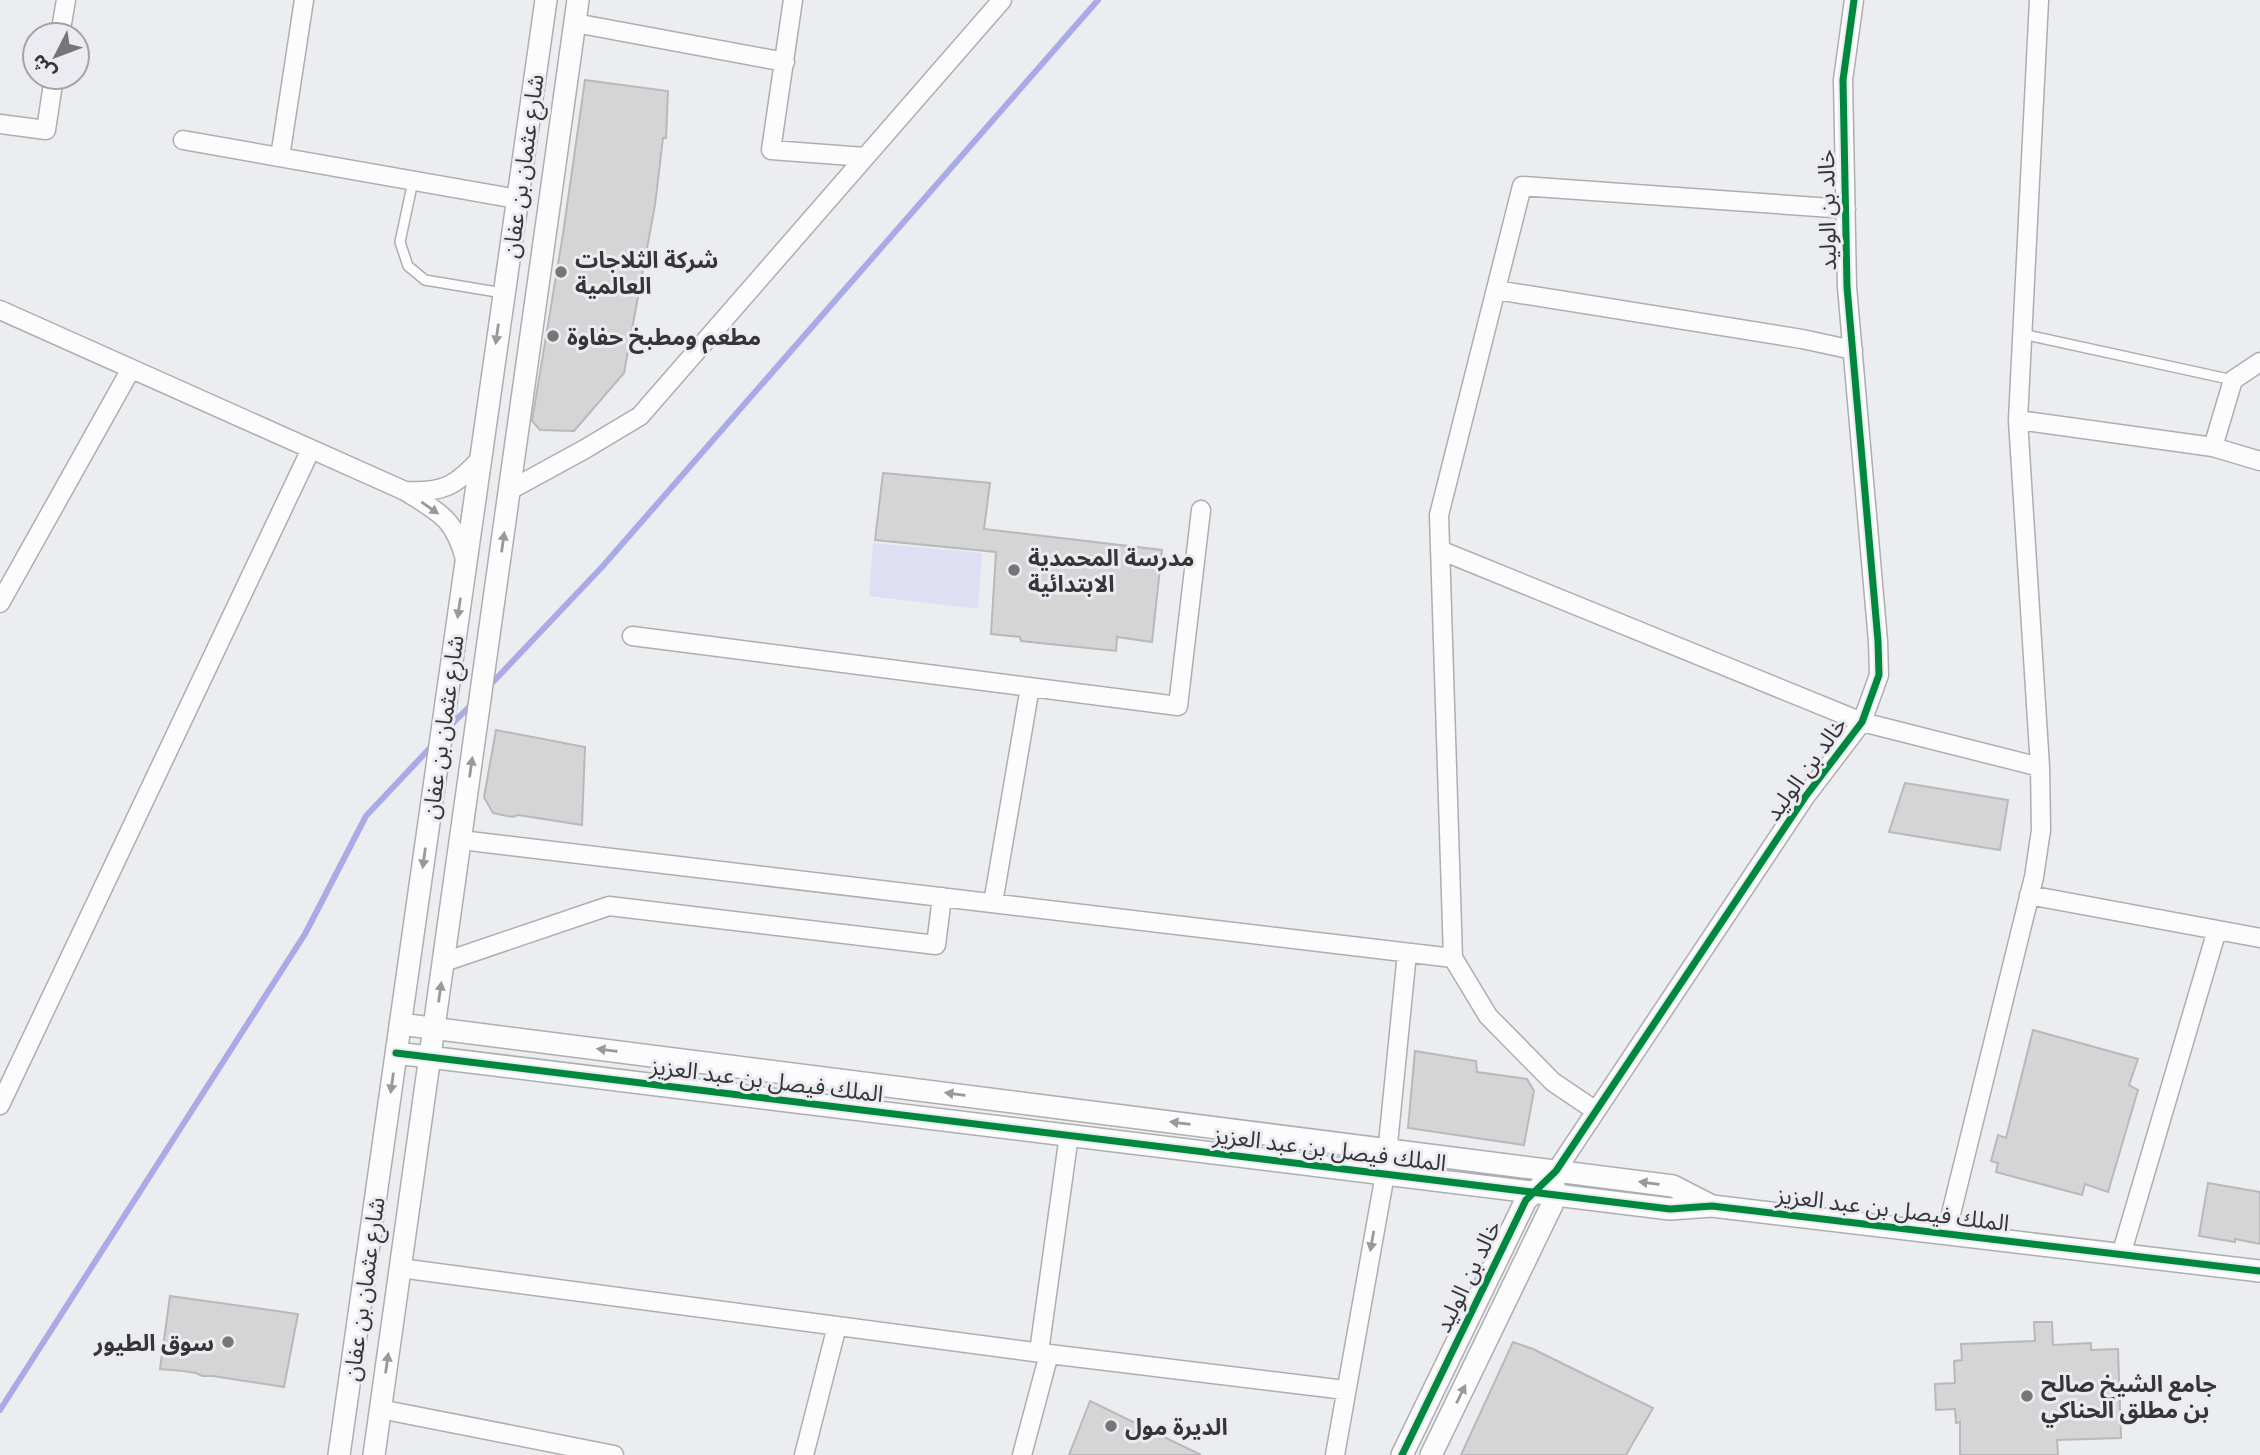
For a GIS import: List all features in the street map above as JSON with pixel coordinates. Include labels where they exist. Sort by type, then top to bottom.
[{"type":"street","points":[[62,21],[66,0]]},
{"type":"street","points":[[280,157],[304,0]]},
{"type":"street","name":"شارع عثمان بن عفان","points":[[339,1455],[546,0]]},
{"type":"street","name":"شارع عثمان بن عفان","points":[[374,1455],[578,0]]},
{"type":"street","points":[[793,0],[771,150],[865,157]]},
{"type":"street","points":[[510,490],[640,416],[1002,0]]},
{"type":"street","name":"خالد بن الوليد","points":[[1402,1455],[1525,1200],[1543,1194],[1805,797],[1862,722],[1879,675],[1847,287],[1843,80],[1854,0]]},
{"type":"street","points":[[1946,1234],[2029,895],[2041,830],[2040,767],[2018,420],[2039,0]]},
{"type":"street","points":[[575,23],[785,62]]},
{"type":"street","points":[[0,124],[46,131],[52,91]]},
{"type":"street","points":[[183,139],[517,200]]},
{"type":"street","points":[[1596,1111],[1553,1082],[1488,1016],[1453,958],[1439,515],[1522,186],[1846,209]]},
{"type":"street","points":[[1496,290],[1853,349]]},
{"type":"street","points":[[0,310],[405,491],[449,521],[459,538],[466,561]]},
{"type":"street","points":[[2213,447],[2233,380],[2260,362]]},
{"type":"street","points":[[0,603],[131,369]]},
{"type":"street","points":[[2018,420],[2213,447],[2260,461]]},
{"type":"street","points":[[0,1105],[311,449]]},
{"type":"street","points":[[405,491],[431,492],[447,486],[467,474],[481,458]]},
{"type":"street","points":[[632,636],[1178,706],[1201,510]]},
{"type":"street","points":[[1440,550],[1862,722],[2040,767]]},
{"type":"street","points":[[993,903],[1030,687]]},
{"type":"street","points":[[461,840],[1453,958]]},
{"type":"street","points":[[2029,895],[2260,939]]},
{"type":"street","points":[[444,962],[609,906],[936,945],[942,897]]},
{"type":"street","points":[[2121,1255],[2217,930]]},
{"type":"street","points":[[1335,1455],[1385,1174],[1407,953]]},
{"type":"street","name":"الملك فيصل بن عبد العزيز","points":[[400,1024],[1673,1186],[1712,1206]]},
{"type":"street","name":"الملك فيصل بن عبد العزيز","points":[[396,1053],[1670,1209],[1712,1206],[2260,1271]]},
{"type":"street","points":[[1022,1455],[1044,1353],[1069,1135]]},
{"type":"street","name":"خالد بن الوليد","points":[[1431,1455],[1552,1205],[1543,1194]]},
{"type":"street","points":[[400,1268],[1345,1390]]},
{"type":"street","points":[[804,1455],[837,1325]]},
{"type":"street","points":[[380,1409],[614,1455]]},
{"type":"lane","points":[[413,181],[400,242],[408,267],[425,280],[503,293]]},
{"type":"lane","points":[[2022,334],[2233,380]]},
{"type":"shaded area","points":[[873,543],[982,553],[978,609],[869,596]]},
{"type":"building","points":[[585,80],[668,91],[666,138],[663,138],[655,205],[624,373],[574,431],[540,430],[532,421]]},
{"type":"building","points":[[883,473],[990,483],[984,529],[1162,550],[1152,642],[1117,637],[1116,651],[1021,641],[1020,637],[991,634],[996,552],[875,540]]},
{"type":"building","points":[[496,730],[585,747],[582,825],[493,813],[484,797]]},
{"type":"building","points":[[1905,783],[2008,800],[2000,850],[1889,832]]},
{"type":"building","points":[[2033,1030],[2138,1059],[2129,1085],[2138,1090],[2108,1192],[2085,1184],[2082,1195],[1996,1172],[1998,1163],[1991,1161],[1998,1135],[2006,1138]]},
{"type":"building","points":[[1415,1051],[1476,1061],[1477,1072],[1527,1079],[1534,1091],[1524,1145],[1408,1128]]},
{"type":"building","points":[[2208,1183],[2260,1192],[2260,1244],[2199,1236]]},
{"type":"building","name":"سوق الطيور","points":[[170,1296],[298,1314],[284,1387],[160,1369]]},
{"type":"building","name":"جامع الشيخ صالح بن مطلق الحناكي","points":[[2034,1322],[2052,1322],[2053,1345],[2091,1343],[2091,1350],[2118,1349],[2121,1438],[2057,1440],[2058,1455],[1960,1455],[1960,1422],[1956,1423],[1955,1409],[1936,1410],[1935,1384],[1955,1383],[1954,1361],[1962,1360],[1961,1344],[2035,1341]]},
{"type":"building","points":[[1513,1342],[1533,1349],[1653,1408],[1626,1455],[1461,1455]]},
{"type":"building","name":"الديرة مول","points":[[1090,1401],[1201,1455],[1069,1455]]},
{"type":"waterway","points":[[493,682],[602,567],[1098,0]]},
{"type":"waterway","points":[[452,724],[471,705]]},
{"type":"waterway","points":[[0,1410],[305,934],[366,816],[430,748]]},
{"type":"cycle path","points":[[1402,1455],[1526,1200],[1556,1171],[1805,797],[1862,722],[1879,675],[1847,287],[1843,80],[1854,0]]},
{"type":"cycle path","points":[[396,1053],[1670,1209],[1712,1206],[2260,1271]]},
{"type":"place","name":"شركة الثلاجات العالمية","points":[[561,272]]},
{"type":"place","name":"مطعم ومطبخ حفاوة","points":[[553,336]]},
{"type":"place","name":"مدرسة المحمدية الابتدائية","points":[[1014,570]]},
{"type":"place","name":"سوق الطيور","points":[[228,1342]]},
{"type":"place","name":"جامع الشيخ صالح بن مطلق الحناكي","points":[[2027,1396]]},
{"type":"place","name":"الديرة مول","points":[[1111,1426]]}]
